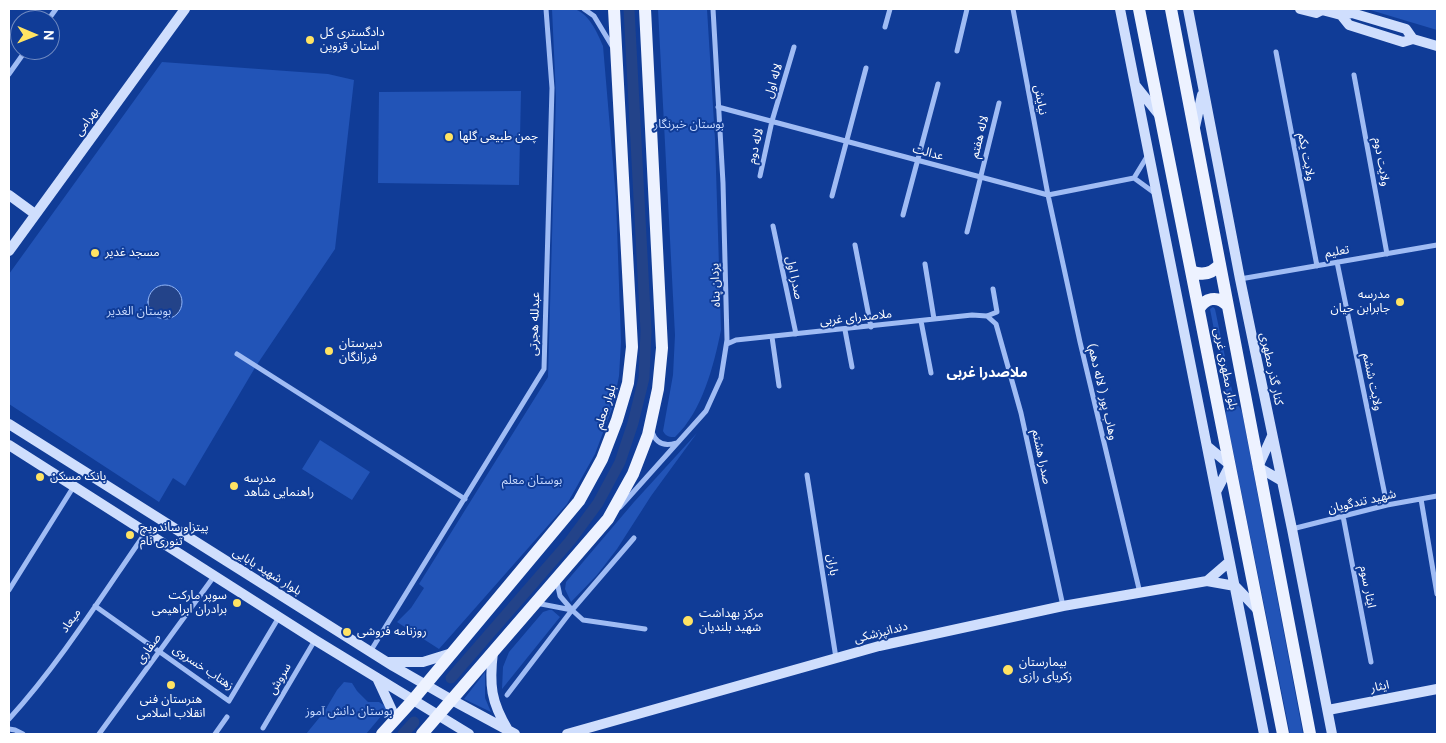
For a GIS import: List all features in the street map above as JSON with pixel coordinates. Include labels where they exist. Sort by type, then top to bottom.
[{"type":"main road","name":"بلوار معلم","points":[[382,734],[412,701],[579,501],[602,460],[617,420],[628,383],[632,347],[614,9]]},
{"type":"main road","points":[[422,734],[608,519],[633,474],[650,424],[658,390],[662,348],[645,9]]},
{"type":"main road","name":"بلوار مطهری غربی","points":[[1139,9],[1283,734]]},
{"type":"main road","name":"بلوار مطهری غربی","points":[[1171,9],[1310,734]]},
{"type":"main road","points":[[1191,271],[1200,274],[1209,273],[1220,264]]},
{"type":"main road","points":[[1199,309],[1204,302],[1212,299],[1220,300],[1227,304]]},
{"type":"street","name":"بهرامی","points":[[9,251],[185,9]]},
{"type":"street","name":"عبدلله هجرتی","points":[[370,652],[544,370],[552,88],[546,9]]},
{"type":"street","points":[[584,9],[594,16],[605,32],[616,55]]},
{"type":"street","name":"یزدان پناه","points":[[608,519],[706,411],[721,378],[727,344],[723,182],[713,9]]},
{"type":"street","points":[[885,27],[890,9]]},
{"type":"street","points":[[957,51],[967,9]]},
{"type":"street","name":"نيايش","points":[[1014,9],[1048,195]]},
{"type":"street","points":[[1120,9],[1264,734]]},
{"type":"street","name":"کنار گذر مطهری","points":[[1188,9],[1240,280],[1292,529],[1332,734]]},
{"type":"street","points":[[1300,9],[1316,13],[1330,11],[1352,13],[1406,30],[1413,39],[1437,46]]},
{"type":"street","name":"لاله اول","points":[[772,121],[794,47]]},
{"type":"street","name":"ولایت یکم","points":[[1276,52],[1317,266]]},
{"type":"street","points":[[9,74],[19,60]]},
{"type":"street","points":[[832,196],[848,142],[866,68]]},
{"type":"street","name":"ولایت دوم","points":[[1354,75],[1387,254]]},
{"type":"street","points":[[903,215],[938,84]]},
{"type":"street","points":[[1135,86],[1160,116]]},
{"type":"street","points":[[1194,130],[1203,89]]},
{"type":"street","name":"لاله هفتم","points":[[967,232],[999,103]]},
{"type":"street","name":"عدالت","points":[[718,107],[1048,195],[1134,178]]},
{"type":"street","name":"لاله دوم","points":[[760,176],[772,121]]},
{"type":"street","points":[[1149,154],[1134,178],[1157,194]]},
{"type":"street","points":[[9,195],[35,214]]},
{"type":"street","name":"وهاب پور ( لاله دهم)","points":[[1048,195],[1080,342],[1140,593]]},
{"type":"street","name":"صدرا اول","points":[[773,226],[796,334]]},
{"type":"street","name":"تعلیم","points":[[1240,280],[1437,245]]},
{"type":"street","points":[[855,246],[872,327]]},
{"type":"street","name":"ولایت ششم","points":[[1337,262],[1387,505]]},
{"type":"street","points":[[925,264],[934,319]]},
{"type":"street","points":[[987,316],[997,312],[993,289]]},
{"type":"street","name":"ملاصدرای غربی","points":[[727,344],[736,340],[845,330],[972,315],[987,316]]},
{"type":"street","name":"صدرا هشتم","points":[[987,316],[996,324],[1021,414],[1063,606]]},
{"type":"street","points":[[922,321],[931,373]]},
{"type":"street","points":[[845,330],[852,367]]},
{"type":"street","points":[[772,337],[780,386]]},
{"type":"street","points":[[237,354],[465,499]]},
{"type":"street","name":"بلوار شهید بابایی","points":[[9,424],[370,652],[425,685],[512,732]]},
{"type":"street","points":[[650,424],[657,442],[668,445],[679,442]]},
{"type":"street","points":[[1272,436],[1258,467],[1282,481]]},
{"type":"street","points":[[9,445],[412,701],[469,734]]},
{"type":"street","points":[[1207,446],[1230,465],[1216,492]]},
{"type":"street","name":"باران","points":[[808,475],[836,658]]},
{"type":"street","points":[[9,590],[74,486]]},
{"type":"street","name":"شهید تندگویان","points":[[1292,529],[1387,505],[1437,496]]},
{"type":"street","points":[[1421,499],[1437,594]]},
{"type":"street","name":"ایثار سوم","points":[[1343,516],[1371,662]]},
{"type":"street","name":"میعاد","points":[[9,719],[25,701],[95,606],[146,532]]},
{"type":"street","points":[[507,695],[572,610],[634,538]]},
{"type":"street","points":[[1208,581],[1229,562]]},
{"type":"street","name":"صفاری","points":[[99,734],[214,575]]},
{"type":"street","points":[[556,579],[560,596],[583,620],[645,629]]},
{"type":"street","name":"دندانپزشکی","points":[[567,734],[836,658],[936,633],[1063,606],[1208,581],[1235,586]]},
{"type":"street","points":[[1235,586],[1259,611]]},
{"type":"street","points":[[536,603],[572,610]]},
{"type":"street","points":[[95,606],[159,651]]},
{"type":"street","name":"زهتاب خسروی","points":[[159,651],[229,701],[279,617]]},
{"type":"street","name":"سروش","points":[[263,728],[315,640]]},
{"type":"street","points":[[493,652],[490,673],[492,694],[498,714],[512,732]]},
{"type":"street","points":[[387,662],[423,662],[452,653]]},
{"type":"street","points":[[376,677],[396,719]]},
{"type":"street","name":"ایثار","points":[[1328,710],[1437,689]]},
{"type":"street","points":[[215,734],[227,717]]},
{"type":"street","points":[[9,729],[23,734]]},
{"type":"green space","name":"بوستان معلم","points":[[552,9],[573,9],[583,14],[592,24],[603,46],[616,199],[621,342],[619,376],[613,406],[595,454],[567,504],[439,649],[397,622],[411,608],[424,588],[419,584],[548,377],[556,97]]},
{"type":"green space","name":"بوستان خبرنگار","points":[[658,9],[707,9],[715,139],[721,330],[715,358],[700,401],[693,415],[675,437],[667,436],[663,431],[673,375],[675,335]]},
{"type":"green space","points":[[1367,9],[1437,9],[1437,30]]},
{"type":"green space","name":"بوستان الغدیر","points":[[162,62],[328,74],[354,80],[335,249],[256,366],[185,486],[173,478],[159,502],[9,404],[9,274]]},
{"type":"green space","name":"چمن طبیعی گلها","points":[[521,91],[519,185],[378,183],[379,92]]},
{"type":"green space","points":[[1213,307],[1215,309],[1233,395],[1242,412],[1303,734],[1290,734],[1226,416],[1227,397],[1210,309]]},
{"type":"green space","points":[[697,433],[651,496],[617,549],[597,575],[571,602],[565,589],[566,582],[634,502]]},
{"type":"green space","points":[[320,440],[370,472],[352,500],[302,469]]},
{"type":"green space","points":[[552,610],[560,617],[502,689],[503,667],[509,652],[543,612]]},
{"type":"green space","points":[[485,672],[485,698],[491,712],[464,699]]},
{"type":"green space","name":"بوستان دانش آموز","points":[[344,682],[352,683],[368,702],[379,702],[388,708],[366,734],[306,734],[324,712]]},
{"type":"shaded area","points":[[165,285],[177,290],[182,302],[177,314],[165,319],[153,314],[148,302],[153,290]]},
{"type":"waterway","points":[[451,678],[570,541],[598,503],[620,462],[633,423],[644,378],[646,331],[629,9]]},
{"type":"waterway","points":[[403,734],[414,722]]},
{"type":"place","name":"دادگستری کل استان قزوین","points":[[310,40]]},
{"type":"place","name":"چمن طبیعی گلها","points":[[449,137]]},
{"type":"place","name":"مسجد غدیر","points":[[95,253]]},
{"type":"place","name":"مدرسه جابرابن حیان","points":[[1400,302]]},
{"type":"place","name":"دبیرستان فرزانگان","points":[[329,351]]},
{"type":"place","name":"بانک مسکن","points":[[40,477]]},
{"type":"place","name":"مدرسه راهنمایی شاهد","points":[[234,486]]},
{"type":"place","name":"پیتزاو ساندویچ تنوری نام","points":[[130,535]]},
{"type":"place","name":"سوپر مارکت برادران ابراهیمی","points":[[237,603]]},
{"type":"place","name":"مرکز بهداشت شهید بلندیان","points":[[688,621]]},
{"type":"place","name":"روزنامه فروشی","points":[[347,632]]},
{"type":"place","name":"بیمارستان زکریای رازی","points":[[1008,670]]},
{"type":"place","name":"هنرستان فنی انقلاب اسلامی","points":[[171,685]]},
{"type":"district","name":"ملاصدرا غربی","points":[[987,373]]}]
